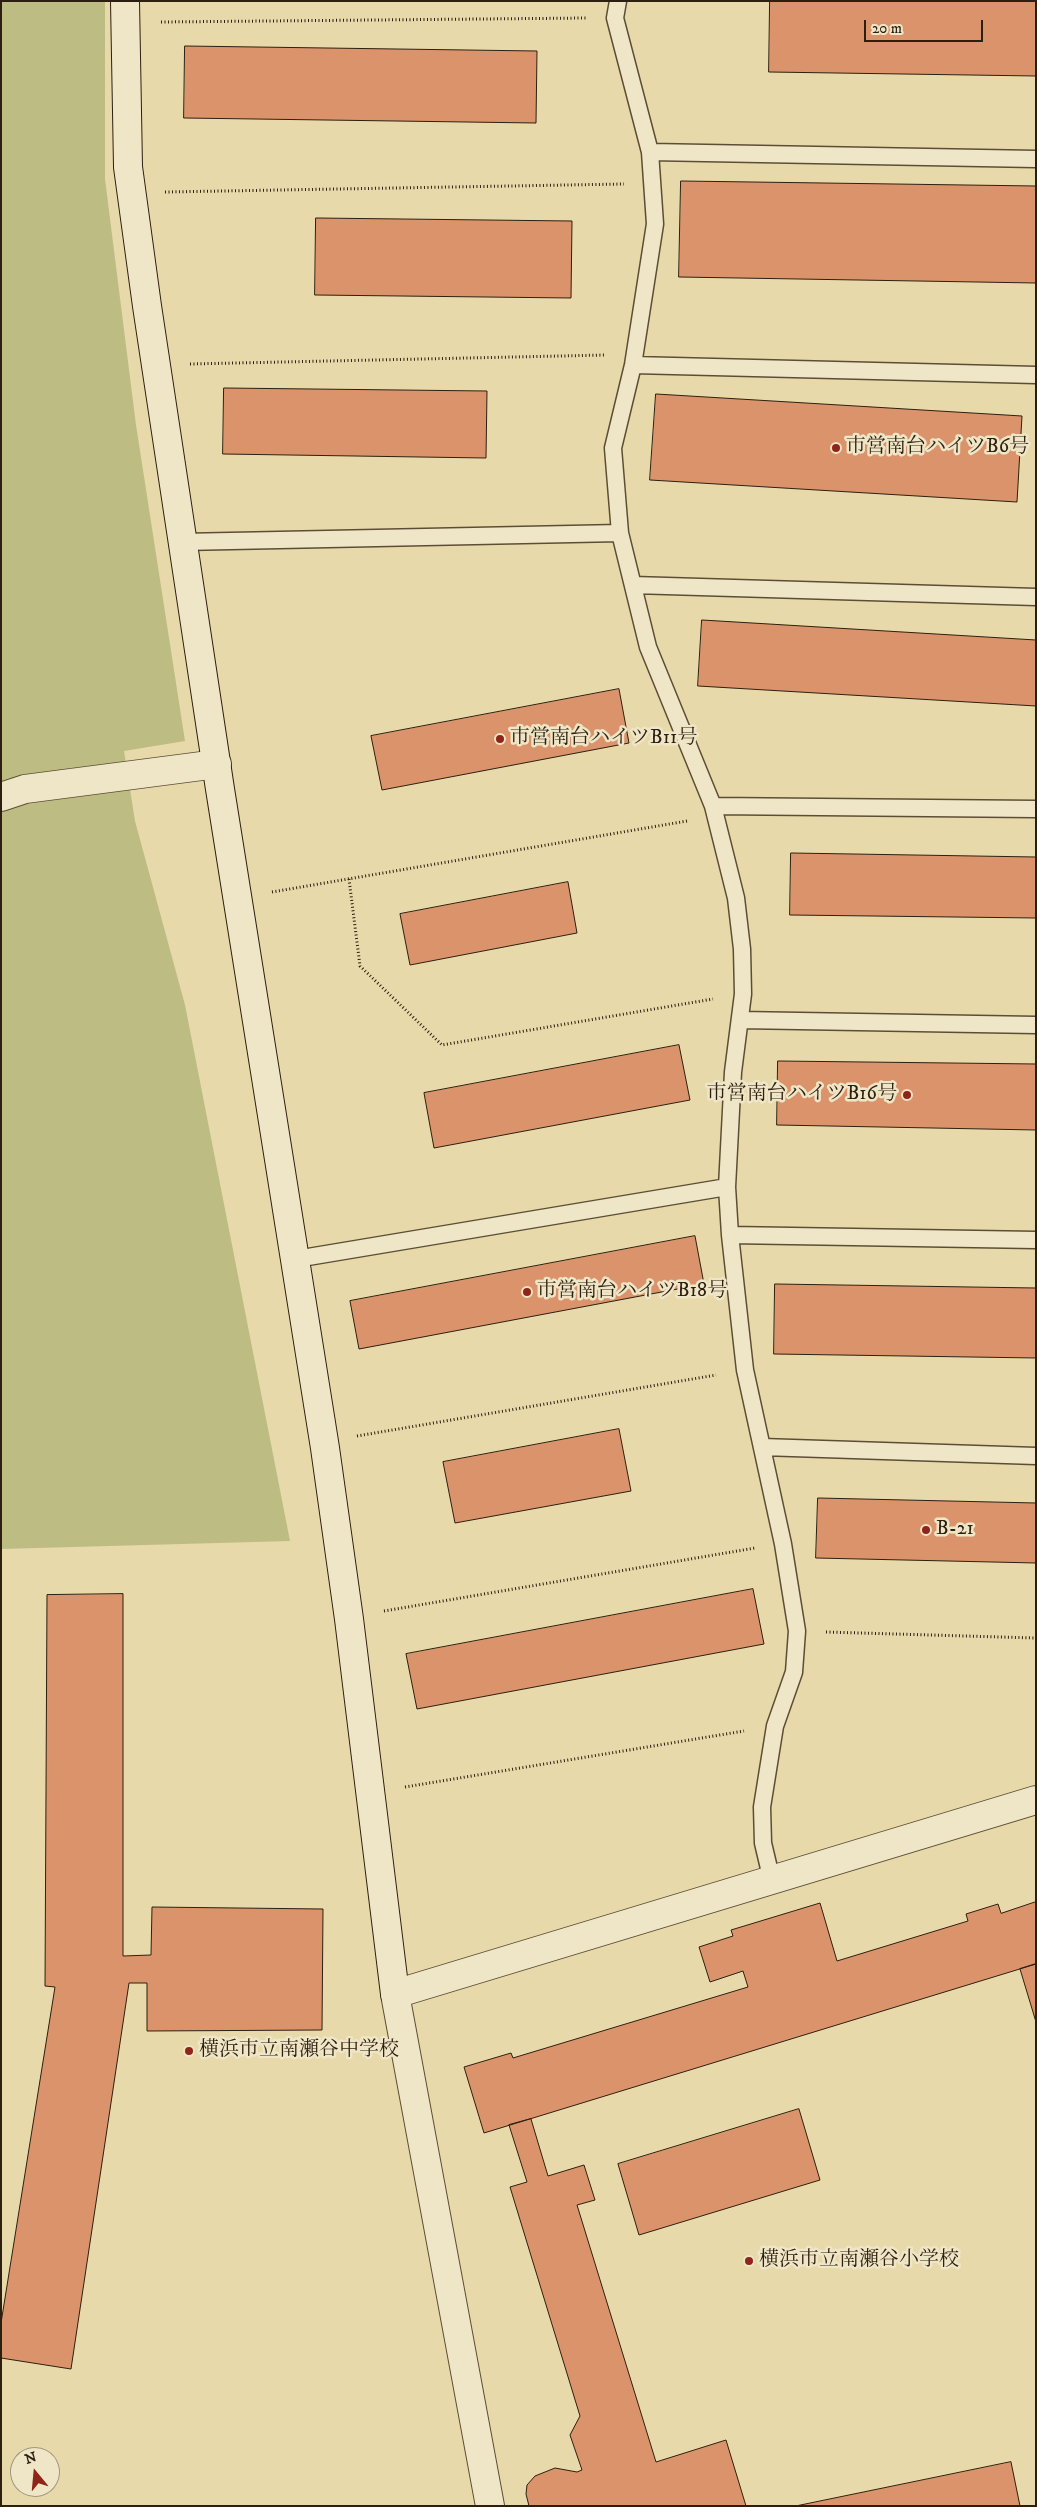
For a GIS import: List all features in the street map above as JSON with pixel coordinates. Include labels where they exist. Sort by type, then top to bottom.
[{"type":"street","points":[[125,1],[128,166],[182,542],[296,1259],[349,1619],[395,1994],[490,2506]]},
{"type":"street","points":[[1,797],[25,789],[180,767],[217,764]]},
{"type":"street","points":[[395,1994],[1036,1800]]},
{"type":"lane","points":[[618,1],[615,18],[650,152],[655,224],[633,365],[613,448],[620,533],[648,647],[712,806],[736,898],[742,949],[743,994],[733,1072],[727,1187],[730,1235],[745,1370],[783,1544],[797,1631],[794,1672],[775,1726],[762,1807],[763,1843],[772,1881]]},
{"type":"lane","points":[[650,152],[1036,160]]},
{"type":"lane","points":[[633,365],[1036,375]]},
{"type":"lane","points":[[182,542],[620,533]]},
{"type":"lane","points":[[633,585],[1036,597]]},
{"type":"lane","points":[[712,806],[1036,809]]},
{"type":"lane","points":[[740,1020],[1036,1025]]},
{"type":"lane","points":[[296,1259],[727,1187]]},
{"type":"lane","points":[[730,1235],[1036,1240]]},
{"type":"lane","points":[[762,1447],[1036,1456]]},
{"type":"path","points":[[153,22],[615,18]]},
{"type":"path","points":[[157,192],[653,184]]},
{"type":"path","points":[[189,364],[610,355],[633,365]]},
{"type":"path","points":[[264,894],[692,820],[712,806]]},
{"type":"path","points":[[349,880],[360,966],[442,1045],[743,994]]},
{"type":"path","points":[[352,1437],[745,1370]]},
{"type":"path","points":[[376,1613],[783,1544]]},
{"type":"path","points":[[797,1631],[1036,1638]]},
{"type":"path","points":[[397,1789],[775,1726]]},
{"type":"green space","points":[[1,1],[105,1],[105,179],[136,425],[185,741],[124,751],[135,821],[185,1005],[290,1541],[1,1549]]},
{"type":"building","points":[[770,1],[1036,1],[1036,76],[769,72]]},
{"type":"building","points":[[185,46],[537,51],[536,123],[184,118]]},
{"type":"building","points":[[681,181],[1036,186],[1036,283],[679,277]]},
{"type":"building","points":[[316,218],[572,221],[571,298],[315,295]]},
{"type":"building","points":[[224,388],[487,391],[486,458],[223,454]]},
{"type":"building","name":"市営南台ハイツB6号","points":[[656,394],[1022,416],[1017,502],[650,480]]},
{"type":"building","points":[[702,620],[1036,640],[1036,706],[698,686]]},
{"type":"building","name":"市営南台ハイツB11号","points":[[619,689],[629,743],[382,790],[371,736]]},
{"type":"building","points":[[791,853],[1036,857],[1036,918],[790,915]]},
{"type":"building","points":[[568,882],[577,933],[410,965],[400,914]]},
{"type":"building","points":[[679,1045],[690,1100],[434,1148],[424,1093]]},
{"type":"building","name":"市営南台ハイツB16号","points":[[778,1061],[1036,1064],[1036,1130],[777,1125]]},
{"type":"building","name":"市営南台ハイツB18号","points":[[695,1236],[704,1284],[359,1349],[350,1301]]},
{"type":"building","points":[[775,1284],[1036,1288],[1036,1358],[774,1354]]},
{"type":"building","points":[[619,1429],[631,1491],[455,1523],[443,1462]]},
{"type":"building","name":"B-21","points":[[818,1498],[1036,1503],[1036,1563],[816,1558]]},
{"type":"building","points":[[753,1589],[764,1644],[417,1709],[406,1654]]},
{"type":"building","points":[[123,1594],[123,1956],[151,1955],[152,1907],[323,1909],[322,2030],[147,2031],[147,1983],[129,1983],[71,2369],[1,2358],[1,2323],[55,1987],[45,1986],[47,1595]]},
{"type":"building","points":[[1036,1902],[1036,1964],[484,2133],[464,2067],[511,2053],[513,2058],[748,1987],[743,1971],[710,1982],[699,1947],[733,1936],[731,1930],[820,1903],[837,1961],[968,1921],[966,1914],[998,1904],[1001,1913]]},
{"type":"building","points":[[1036,1964],[1036,2022],[1020,1969]]},
{"type":"building","points":[[799,2109],[820,2180],[639,2235],[618,2164]]},
{"type":"building","points":[[531,2119],[548,2176],[584,2165],[595,2200],[577,2205],[656,2462],[726,2440],[746,2506],[529,2506],[526,2494],[527,2485],[535,2476],[555,2468],[577,2472],[582,2470],[570,2435],[580,2416],[510,2187],[527,2182],[509,2125]]},
{"type":"building","points":[[1011,2462],[1020,2506],[796,2506]]},
{"type":"place","name":"市営南台ハイツB6号","points":[[836,448]]},
{"type":"place","name":"市営南台ハイツB11号","points":[[500,739]]},
{"type":"place","name":"市営南台ハイツB16号","points":[[907,1095]]},
{"type":"place","name":"市営南台ハイツB18号","points":[[527,1292]]},
{"type":"place","name":"B-21","points":[[926,1530]]},
{"type":"place","name":"横浜市立南瀬谷中学校","points":[[189,2051]]},
{"type":"place","name":"横浜市立南瀬谷小学校","points":[[749,2261]]}]
